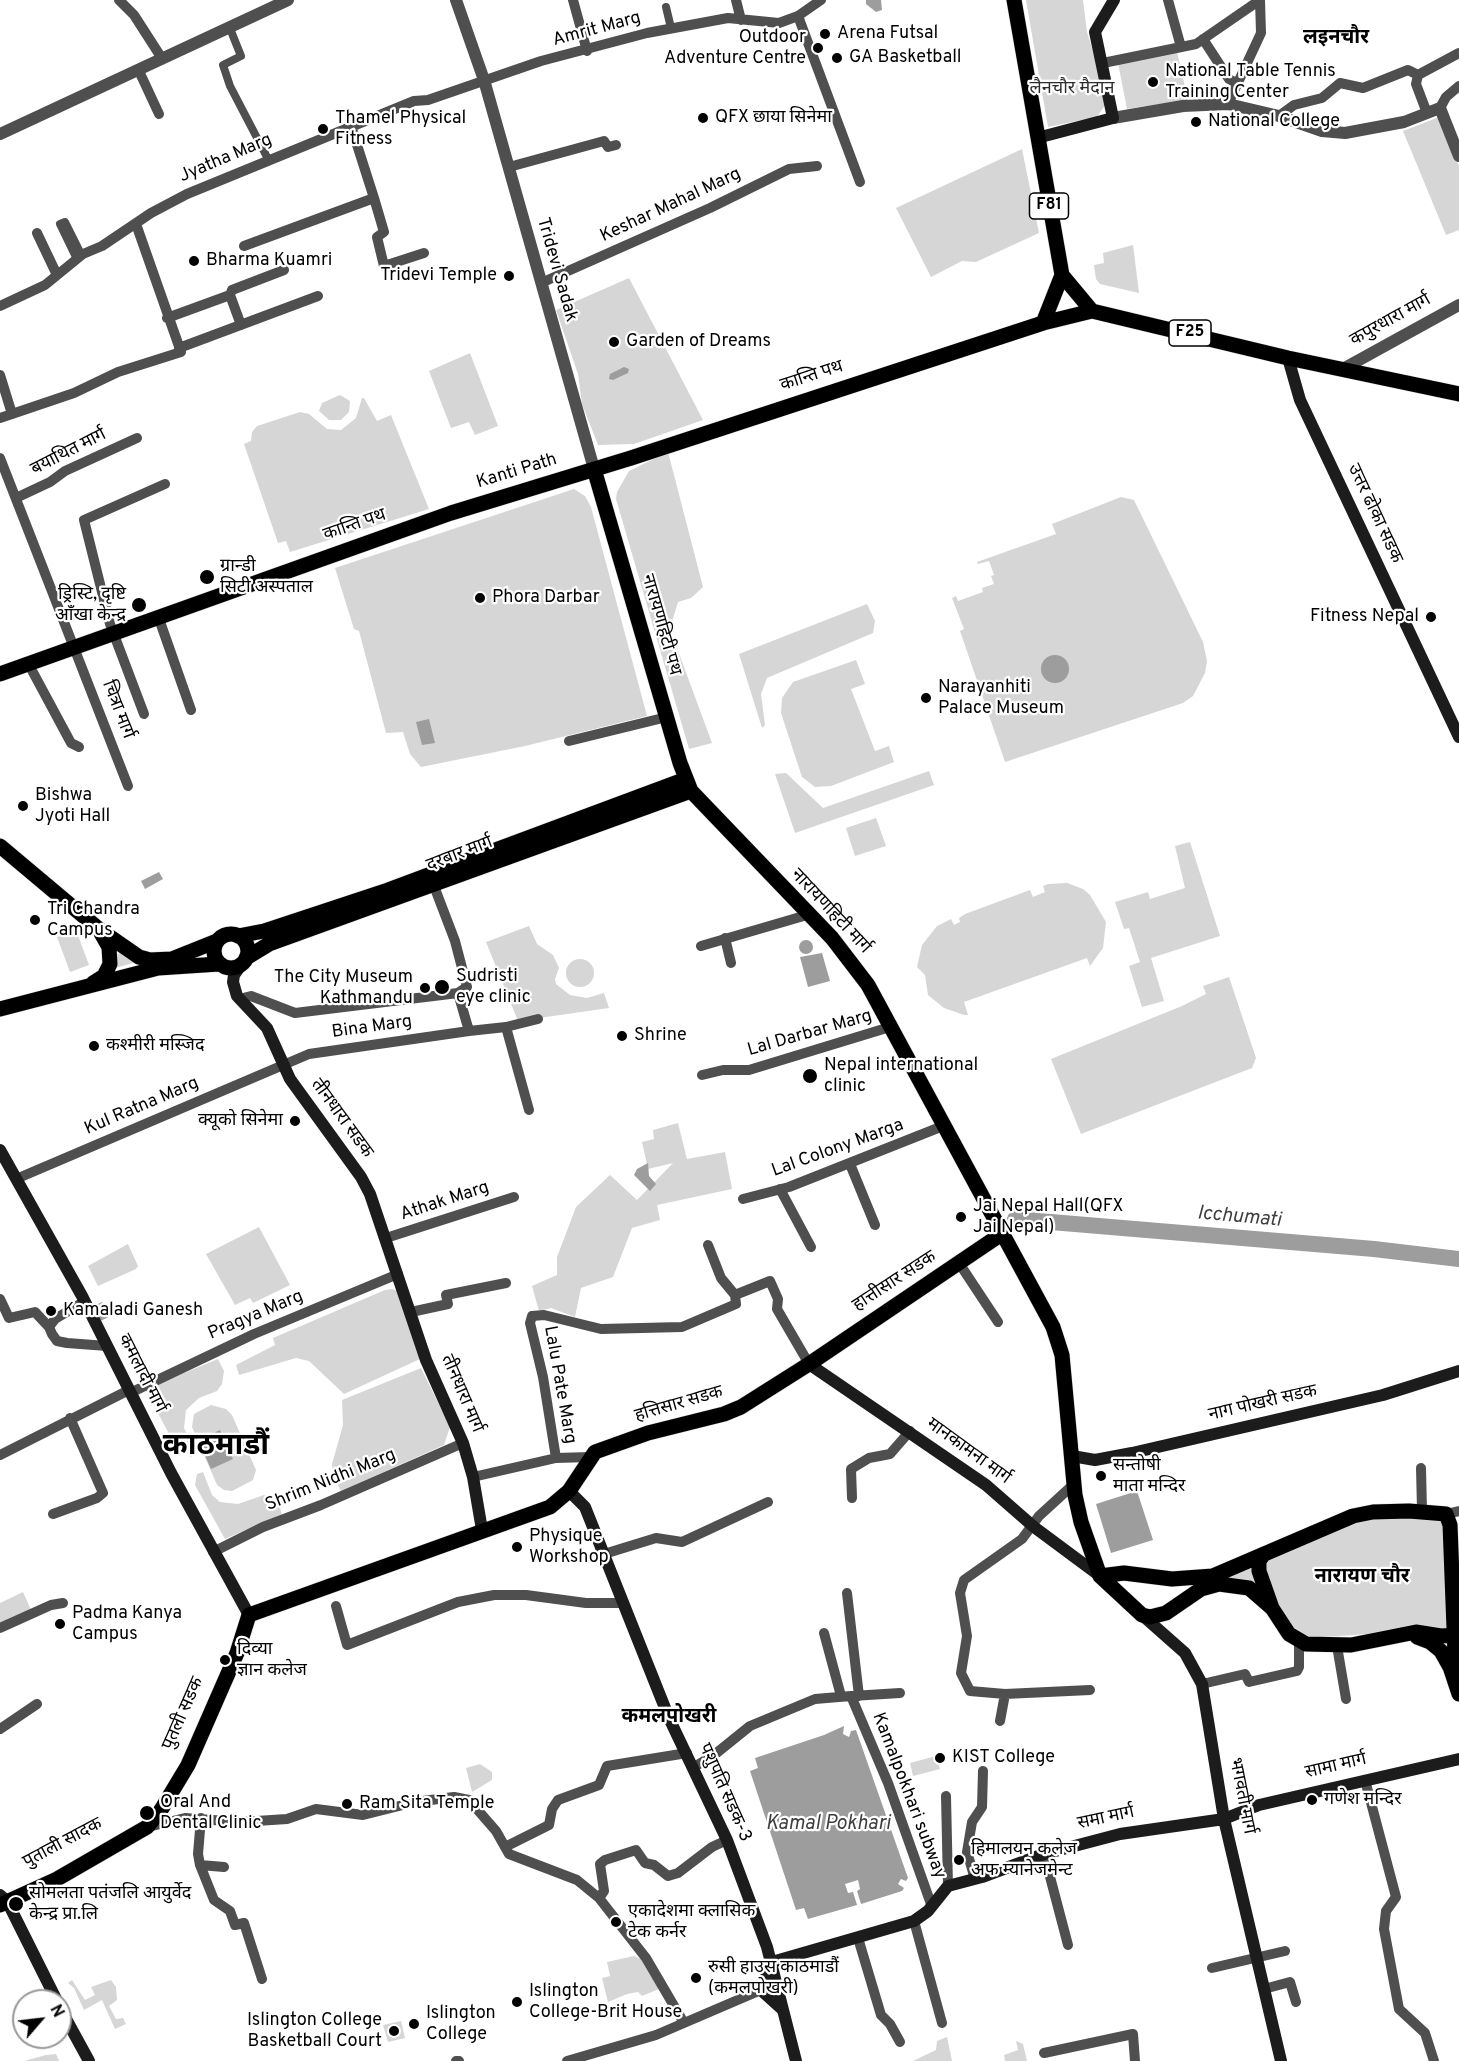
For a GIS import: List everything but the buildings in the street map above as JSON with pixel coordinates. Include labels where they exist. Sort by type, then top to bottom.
[{"type":"main road","name":"F81","points":[[1014,0],[1062,275],[1092,311]]},
{"type":"main road","points":[[1037,138],[1113,118],[1095,32],[1114,0]]},
{"type":"main road","points":[[1042,323],[1062,275]]},
{"type":"main road","name":"F25","points":[[1042,323],[1092,311],[1341,370],[1459,394]]},
{"type":"main road","name":"कान्ति पथ","points":[[594,469],[1042,323]]},
{"type":"main road","name":"उत्तर ढोका सडक","points":[[1288,358],[1299,400],[1459,737]]},
{"type":"main road","name":"Kanti Path","points":[[452,513],[594,469]]},
{"type":"main road","name":"नारायणहिटी पथ","points":[[594,469],[688,785]]},
{"type":"main road","name":"कान्ति पथ","points":[[0,674],[452,513]]},
{"type":"main road","points":[[674,744],[673,775],[662,795],[713,817]]},
{"type":"main road","name":"दरबार मार्ग","points":[[243,962],[269,945],[434,886],[688,785]]},
{"type":"main road","name":"नारायणहिटी मार्ग","points":[[688,785],[713,817],[846,955],[868,985],[1053,1327],[1062,1355],[1074,1484],[1081,1522],[1100,1576]]},
{"type":"main road","name":"दरबार मार्ग","points":[[238,936],[264,932],[662,795]]},
{"type":"main road","points":[[0,846],[100,930],[139,957],[150,960],[180,957],[229,934],[238,936],[245,943],[243,962],[234,975],[238,998]]},
{"type":"main road","points":[[82,989],[104,976],[110,964],[109,947],[100,930]]},
{"type":"main road","points":[[217,940],[214,950],[219,963]]},
{"type":"main road","points":[[0,1009],[158,968],[219,963],[227,968],[243,962]]},
{"type":"main road","name":"तीनधारा सडक","points":[[238,998],[267,1028],[282,1065],[361,1177],[398,1274]]},
{"type":"main road","name":"कमलादी मार्ग","points":[[0,1150],[3,1164],[16,1179],[85,1301],[213,1552],[249,1615]]},
{"type":"main road","name":"हात्तीसार सडक","points":[[809,1365],[1003,1233]]},
{"type":"main road","name":"तीनधारा मार्ग","points":[[398,1274],[426,1360],[463,1443],[473,1477],[482,1530]]},
{"type":"main road","name":"मानकामना मार्ग","points":[[809,1365],[910,1431],[986,1485],[1034,1527],[1100,1576]]},
{"type":"main road","name":"हत्तिसार सडक","points":[[590,1457],[628,1440],[730,1412],[759,1397],[809,1365]]},
{"type":"main road","name":"नाग पोखरी सडक","points":[[1072,1456],[1095,1460],[1132,1454],[1383,1395],[1459,1371]]},
{"type":"main road","points":[[249,1615],[482,1530],[550,1508],[569,1491],[590,1457]]},
{"type":"main road","name":"पशुपति सडक-3","points":[[569,1491],[585,1507],[669,1718],[727,1840],[772,1962],[796,2061]]},
{"type":"main road","points":[[1142,1615],[1150,1617],[1166,1612],[1208,1581],[1353,1516],[1373,1512],[1422,1510],[1452,1512],[1450,1525],[1459,1682]]},
{"type":"main road","points":[[1264,1554],[1259,1561],[1258,1571],[1272,1608],[1286,1630],[1299,1641],[1338,1646],[1416,1632],[1441,1636],[1456,1634]]},
{"type":"main road","points":[[1100,1576],[1112,1573],[1230,1584],[1249,1588],[1272,1608]]},
{"type":"main road","name":"भगवती मार्ग","points":[[1100,1576],[1185,1653],[1202,1684],[1224,1819],[1281,2061]]},
{"type":"main road","name":"पुतली सडक","points":[[145,1825],[187,1758],[244,1622],[249,1615]]},
{"type":"main road","points":[[1396,1635],[1424,1639],[1436,1646],[1450,1667],[1459,1694]]},
{"type":"main road","name":"सामा मार्ग","points":[[1224,1819],[1259,1805],[1459,1759]]},
{"type":"main road","name":"समा मार्ग","points":[[948,1886],[975,1879],[1044,1854],[1120,1834],[1224,1819]]},
{"type":"main road","points":[[50,1989],[2,1900],[57,1879],[145,1825]]},
{"type":"main road","points":[[782,2009],[761,1990],[772,1962],[914,1921],[928,1911],[931,1904],[948,1886]]},
{"type":"main road","points":[[72,2030],[89,2061]]},
{"type":"street","points":[[119,0],[140,23],[161,57]]},
{"type":"street","points":[[0,134],[139,71],[161,57],[288,0]]},
{"type":"street","name":"Tridevi Sadak","points":[[456,0],[484,80],[594,469]]},
{"type":"street","points":[[573,0],[587,51]]},
{"type":"street","points":[[736,0],[741,20]]},
{"type":"street","name":"Amrit Marg","points":[[484,80],[540,61],[671,28],[728,18],[779,23],[798,16],[821,0]]},
{"type":"street","points":[[1168,0],[1181,47]]},
{"type":"street","points":[[1103,63],[1196,44],[1260,0]]},
{"type":"street","points":[[1228,104],[1261,33],[1260,0]]},
{"type":"street","points":[[666,7],[671,28]]},
{"type":"street","points":[[798,16],[860,182]]},
{"type":"street","points":[[229,26],[242,56],[223,65],[231,86],[268,159]]},
{"type":"street","points":[[1203,39],[1229,80],[1236,83]]},
{"type":"street","points":[[1427,113],[1416,84],[1418,75],[1459,53]]},
{"type":"street","points":[[1279,116],[1294,105],[1322,98],[1340,83],[1363,88],[1408,70],[1418,75]]},
{"type":"street","points":[[139,71],[159,114]]},
{"type":"street","name":"Jyatha Marg","points":[[0,306],[33,292],[78,258],[151,213],[187,194],[414,101],[428,100],[484,80]]},
{"type":"street","points":[[1113,118],[1183,106],[1228,104],[1279,116],[1322,131],[1346,133],[1397,123],[1440,108],[1446,97],[1459,86]]},
{"type":"street","points":[[1440,108],[1459,156]]},
{"type":"street","points":[[351,126],[384,232],[377,237],[384,266],[424,253]]},
{"type":"street","points":[[509,167],[604,141],[608,147],[616,145]]},
{"type":"street","name":"Keshar Mahal Marg","points":[[542,283],[789,170],[816,166]]},
{"type":"street","points":[[244,246],[374,198]]},
{"type":"street","points":[[132,226],[136,238]]},
{"type":"street","points":[[0,418],[74,393],[118,372],[181,352],[132,226]]},
{"type":"street","points":[[38,233],[57,275]]},
{"type":"street","points":[[167,318],[230,295],[232,290],[284,270]]},
{"type":"street","points":[[230,295],[241,325]]},
{"type":"street","points":[[179,348],[318,296]]},
{"type":"street","name":"कपुरधारा मार्ग","points":[[1341,370],[1459,305]]},
{"type":"street","points":[[0,375],[12,414]]},
{"type":"street","name":"बयाथित मार्ग","points":[[16,498],[50,482],[65,471],[137,438]]},
{"type":"street","points":[[1,463],[75,646]]},
{"type":"street","points":[[144,714],[113,632],[84,520],[165,484]]},
{"type":"street","points":[[158,616],[191,710]]},
{"type":"street","name":"चित्रा मार्ग","points":[[75,646],[128,786]]},
{"type":"street","points":[[28,663],[71,743],[78,747]]},
{"type":"street","points":[[569,741],[667,717]]},
{"type":"street","points":[[238,998],[251,996],[295,1013],[458,993],[467,987],[455,942],[434,886]]},
{"type":"street","points":[[700,946],[807,915]]},
{"type":"street","points":[[725,938],[732,963]]},
{"type":"street","points":[[458,993],[469,1031]]},
{"type":"street","name":"Bina Marg","points":[[282,1065],[309,1054],[506,1027],[538,1018]]},
{"type":"street","points":[[506,1027],[528,1110]]},
{"type":"street","name":"Lal Darbar Marg","points":[[702,1075],[723,1070],[749,1070],[890,1027]]},
{"type":"street","name":"Kul Ratna Marg","points":[[16,1179],[271,1072],[282,1065]]},
{"type":"street","name":"Lal Colony Marga","points":[[743,1199],[780,1189],[850,1164],[943,1126]]},
{"type":"street","points":[[850,1164],[875,1225]]},
{"type":"street","points":[[780,1189],[811,1247]]},
{"type":"street","name":"Athak Marg","points":[[386,1238],[514,1197]]},
{"type":"street","points":[[708,1245],[721,1278],[735,1295]]},
{"type":"street","points":[[959,1263],[998,1322]]},
{"type":"street","name":"Pragya Marg","points":[[0,1455],[70,1418],[254,1334],[398,1274]]},
{"type":"street","name":"Lalu Pate Marg","points":[[556,1458],[530,1323],[532,1316],[544,1314],[601,1329],[682,1327],[736,1304],[735,1295],[770,1281],[778,1299],[777,1309],[809,1365]]},
{"type":"street","points":[[411,1312],[448,1304],[446,1295],[506,1283]]},
{"type":"street","points":[[0,1299],[9,1318],[35,1312],[49,1327],[57,1341],[107,1346]]},
{"type":"street","points":[[49,1327],[62,1313],[85,1301]]},
{"type":"street","points":[[53,1514],[97,1498],[103,1493],[70,1418]]},
{"type":"street","points":[[852,1498],[851,1468],[869,1458],[890,1454],[910,1431]]},
{"type":"street","name":"Shrim Nidhi Marg","points":[[213,1552],[263,1527],[321,1505],[463,1443]]},
{"type":"street","points":[[473,1477],[556,1458],[590,1457]]},
{"type":"street","points":[[1421,1468],[1422,1510]]},
{"type":"street","points":[[1074,1484],[1039,1516],[1034,1527],[1016,1545],[964,1580],[960,1593],[967,1636],[961,1673],[970,1691],[1005,1694],[1090,1690]]},
{"type":"street","points":[[604,1554],[656,1538],[682,1542],[768,1502]]},
{"type":"street","points":[[847,1593],[850,1696]]},
{"type":"street","points":[[336,1606],[348,1645],[458,1602],[494,1595],[526,1595],[586,1603],[623,1603]]},
{"type":"street","points":[[0,1628],[51,1605],[63,1604]]},
{"type":"street","points":[[824,1634],[850,1696]]},
{"type":"street","points":[[1202,1684],[1245,1674],[1249,1682],[1297,1671],[1299,1641]]},
{"type":"street","points":[[1338,1646],[1346,1699]]},
{"type":"street","points":[[694,1767],[714,1755],[750,1726],[815,1699],[900,1693]]},
{"type":"street","points":[[1000,1720],[1005,1694]]},
{"type":"street","name":"Kamalpokhari subway","points":[[850,1696],[888,1783],[931,1904]]},
{"type":"street","points":[[0,1729],[37,1704]]},
{"type":"street","points":[[505,1847],[547,1827],[558,1800],[599,1785],[607,1766],[687,1753]]},
{"type":"street","points":[[975,1879],[967,1852],[972,1822],[982,1807],[983,1771]]},
{"type":"street","points":[[1365,1780],[1396,1897],[1386,1911],[1384,1929],[1399,2009],[1425,2033],[1434,2061]]},
{"type":"street","points":[[946,1796],[948,1886]]},
{"type":"street","points":[[145,1825],[170,1819],[201,1818],[241,1822],[287,1819],[316,1809],[363,1815],[415,1802],[454,1797],[469,1800],[496,1831],[509,1854],[586,1885],[599,1898],[646,1958],[684,2023]]},
{"type":"street","points":[[201,1818],[198,1854],[200,1865],[214,1900],[230,1911],[235,1924],[244,1923],[262,1979]]},
{"type":"street","points":[[599,1898],[604,1891],[600,1864],[605,1860],[636,1850],[645,1863],[654,1865],[668,1876],[678,1873],[712,1847],[727,1840]]},
{"type":"street","points":[[1044,1854],[1068,1945]]},
{"type":"street","points":[[200,1865],[224,1867]]},
{"type":"street","points":[[914,1921],[942,2023]]},
{"type":"street","points":[[858,1938],[881,2016],[890,2024],[900,2042]]},
{"type":"street","points":[[1212,1968],[1285,1952]]},
{"type":"street","points":[[1264,1989],[1290,1982],[1296,2002]]},
{"type":"street","points":[[567,2061],[656,2035],[761,1990]]},
{"type":"street","points":[[1044,2053],[1133,2034],[1135,2061]]},
{"type":"green space","name":"लैनचौर मैदान","points":[[1026,0],[1083,0],[1087,32],[1107,102],[1097,117],[1048,127]]},
{"type":"green space","name":"National Table Tennis Training Center","points":[[1177,52],[1188,100],[1127,109],[1118,63]]},
{"type":"green space","points":[[1439,117],[1459,166],[1459,230],[1446,235],[1403,131]]},
{"type":"green space","points":[[1022,149],[1039,233],[976,262],[962,261],[931,277],[896,208]]},
{"type":"green space","points":[[1133,245],[1139,293],[1100,284],[1096,279],[1094,265],[1104,263],[1103,253]]},
{"type":"green space","name":"Garden of Dreams","points":[[629,278],[703,420],[634,444],[598,445],[582,404],[578,374],[556,310]]},
{"type":"green space","points":[[470,353],[498,426],[475,435],[469,422],[451,428],[429,371]]},
{"type":"green space","points":[[340,395],[350,401],[349,412],[341,420],[329,420],[319,411],[322,403]]},
{"type":"green space","points":[[362,398],[377,421],[391,415],[429,509],[290,552],[286,541],[278,543],[244,444],[251,441],[252,432],[257,426],[300,412],[309,414],[327,429],[341,430],[356,418]]},
{"type":"green space","points":[[668,452],[703,587],[691,598],[678,602],[670,629],[712,743],[689,749],[616,499],[617,492],[629,471]]},
{"type":"green space","name":"Phora Darbar","points":[[574,489],[585,496],[591,507],[647,716],[525,746],[421,767],[410,754],[403,732],[386,733],[359,631],[354,629],[335,568]]},
{"type":"green space","points":[[1121,497],[1134,500],[1203,642],[1207,661],[1205,673],[1193,696],[1183,703],[1005,762],[960,631],[964,629],[952,598],[956,596],[958,601],[983,592],[982,588],[994,584],[991,576],[994,575],[989,561],[978,564],[977,562],[1056,534],[1052,524]]},
{"type":"green space","points":[[867,604],[875,621],[873,633],[767,678],[761,694],[765,725],[762,728],[739,654]]},
{"type":"green space","points":[[856,660],[865,684],[851,689],[875,751],[889,746],[894,762],[831,786],[815,787],[802,777],[781,713],[782,698],[793,682]]},
{"type":"green space","points":[[929,771],[934,785],[795,833],[775,774],[786,773],[823,808]]},
{"type":"green space","points":[[876,818],[886,846],[855,856],[846,828]]},
{"type":"green space","points":[[1190,842],[1220,936],[1151,958],[1164,1001],[1142,1007],[1129,966],[1140,962],[1129,928],[1124,929],[1115,902],[1148,892],[1150,899],[1185,888],[1175,846]]},
{"type":"green space","points":[[1067,883],[1083,889],[1090,895],[1106,922],[1103,948],[1090,966],[1087,958],[964,1002],[968,1015],[944,1008],[928,995],[925,975],[917,967],[922,945],[937,926],[951,919],[954,925],[960,922],[959,918],[965,914],[1030,890],[1033,897],[1045,892],[1043,886],[1048,884]]},
{"type":"green space","points":[[529,926],[537,944],[553,955],[559,968],[555,979],[556,984],[570,995],[587,998],[604,993],[609,1008],[518,1021],[486,942]]},
{"type":"green space","points":[[76,930],[89,965],[70,972],[57,937]]},
{"type":"green space","points":[[119,950],[137,962],[115,968]]},
{"type":"green space","points":[[580,959],[590,963],[594,973],[590,983],[580,987],[570,983],[566,973],[570,963]]},
{"type":"green space","points":[[1229,977],[1256,1058],[1252,1068],[1081,1134],[1051,1059],[1182,1006],[1206,994],[1203,986]]},
{"type":"green space","points":[[678,1123],[687,1159],[725,1152],[732,1189],[657,1205],[660,1220],[632,1228],[613,1277],[581,1288],[575,1317],[551,1308],[539,1311],[532,1286],[557,1275],[557,1257],[576,1207],[610,1175],[637,1200],[673,1163],[648,1169],[642,1142],[654,1139],[653,1130]]},
{"type":"green space","points":[[259,1227],[290,1285],[253,1303],[250,1298],[235,1305],[206,1254]]},
{"type":"green space","points":[[128,1244],[138,1266],[136,1269],[98,1286],[88,1266]]},
{"type":"green space","points":[[392,1289],[398,1291],[420,1359],[344,1394],[309,1361],[296,1358],[239,1375],[236,1365],[275,1345],[273,1338]]},
{"type":"green space","points":[[218,1359],[224,1371],[222,1384],[217,1391],[199,1398],[186,1410],[184,1428],[197,1454],[190,1457],[186,1451],[175,1445],[145,1389]]},
{"type":"green space","points":[[421,1368],[450,1427],[444,1445],[341,1491],[334,1478],[332,1464],[343,1425],[342,1400]]},
{"type":"green space","points":[[211,1405],[226,1409],[232,1415],[256,1470],[253,1480],[232,1491],[224,1490],[217,1485],[192,1427],[194,1414]]},
{"type":"green space","points":[[203,1472],[212,1495],[220,1502],[238,1504],[264,1495],[278,1502],[282,1514],[225,1539],[195,1485],[197,1474]]},
{"type":"green space","points":[[1406,1516],[1442,1521],[1444,1525],[1450,1629],[1321,1637],[1308,1636],[1293,1627],[1278,1605],[1262,1562],[1347,1522]]},
{"type":"green space","points":[[1255,1564],[1265,1596],[1215,1580]]},
{"type":"green space","points":[[23,1592],[31,1610],[0,1624],[0,1603]]},
{"type":"green space","points":[[936,1756],[940,1769],[913,1776],[910,1763]]},
{"type":"green space","points":[[480,1764],[492,1772],[492,1780],[472,1792],[466,1768]]},
{"type":"green space","points":[[634,1956],[641,1959],[659,1989],[642,1996],[638,1992],[627,1994],[608,2002],[602,1978],[610,1976],[607,1962]]},
{"type":"green space","points":[[72,1980],[85,2000],[95,1995],[91,1987],[111,1980],[116,1987],[117,2000],[109,2006],[116,2019],[123,2018],[126,2024],[115,2029],[102,2000],[84,2010],[74,1988],[68,1983]]},
{"type":"green space","name":"Islington College Basketball Court","points":[[401,2021],[405,2038],[388,2042],[383,2025]]},
{"type":"green space","points":[[947,2037],[952,2061],[913,2061],[936,2050],[937,2041]]},
{"type":"green space","points":[[1016,2041],[1023,2044],[1027,2061],[1005,2061],[1004,2055],[1018,2050]]},
{"type":"green space","points":[[56,2054],[59,2061],[24,2061],[46,2055]]},
{"type":"water","points":[[866,0],[881,0],[882,10],[876,12],[866,4]]},
{"type":"water","points":[[624,367],[629,369],[628,373],[613,380],[609,379],[610,374]]},
{"type":"water","points":[[1055,655],[1065,659],[1069,669],[1065,679],[1055,683],[1045,679],[1041,669],[1045,659]]},
{"type":"water","points":[[429,719],[435,743],[422,745],[416,722]]},
{"type":"water","points":[[159,872],[163,879],[145,889],[141,881]]},
{"type":"water","points":[[806,940],[811,942],[813,947],[811,952],[806,954],[801,952],[799,947],[801,942]]},
{"type":"water","points":[[822,953],[830,981],[808,987],[800,957]]},
{"type":"water","points":[[648,1163],[649,1176],[656,1184],[650,1191],[634,1175],[637,1169]]},
{"type":"water","points":[[102,1302],[109,1317],[100,1321],[94,1306]]},
{"type":"water","points":[[220,1430],[233,1459],[211,1469],[198,1440]]},
{"type":"water","points":[[1137,1491],[1153,1540],[1111,1553],[1096,1504]]},
{"type":"water","name":"Kamal Pokhari","points":[[844,1726],[843,1734],[849,1737],[851,1731],[856,1730],[908,1878],[906,1881],[901,1879],[898,1884],[904,1888],[902,1891],[861,1904],[857,1891],[860,1889],[858,1880],[845,1884],[848,1893],[853,1892],[857,1905],[808,1919],[804,1908],[796,1910],[750,1771],[758,1768],[755,1758]]},
{"type":"waterway","name":"Icchumati","points":[[1015,1219],[1374,1249],[1459,1259]]},
{"type":"place","name":"Arena Futsal","points":[[825,34]]},
{"type":"place","name":"Outdoor Adventure Centre","points":[[818,48]]},
{"type":"place","name":"GA Basketball","points":[[837,58]]},
{"type":"place","name":"National Table Tennis Training Center","points":[[1153,82]]},
{"type":"place","name":"QFX छाया सिनेमा","points":[[703,118]]},
{"type":"place","name":"National College","points":[[1196,122]]},
{"type":"place","name":"Thamel Physical Fitness","points":[[323,129]]},
{"type":"place","name":"Bharma Kuamri","points":[[194,261]]},
{"type":"place","name":"Tridevi Temple","points":[[509,276]]},
{"type":"place","name":"Garden of Dreams","points":[[614,342]]},
{"type":"place","name":"ग्रान्डी सिटी अस्पताल","points":[[207,577]]},
{"type":"place","name":"Phora Darbar","points":[[480,598]]},
{"type":"place","name":"ड्रिस्टि, दृष्टि आँखा केन्द्र","points":[[139,605]]},
{"type":"place","name":"Fitness Nepal","points":[[1431,617]]},
{"type":"place","name":"Narayanhiti Palace Museum","points":[[926,698]]},
{"type":"place","name":"Bishwa Jyoti Hall","points":[[23,806]]},
{"type":"place","name":"Tri Chandra Campus","points":[[35,920]]},
{"type":"place","name":"Sudristi eye clinic","points":[[442,987]]},
{"type":"place","name":"The City Museum Kathmandu","points":[[425,988]]},
{"type":"place","name":"Shrine","points":[[622,1036]]},
{"type":"place","name":"कश्मीरी मस्जिद","points":[[94,1046]]},
{"type":"place","name":"Nepal international clinic","points":[[810,1076]]},
{"type":"place","name":"क्यूको सिनेमा","points":[[295,1121]]},
{"type":"place","name":"Jai Nepal Hall(QFX Jai Nepal)","points":[[961,1217]]},
{"type":"place","name":"Kamaladi Ganesh","points":[[51,1311]]},
{"type":"place","name":"सन्तोषी माता मन्दिर","points":[[1101,1476]]},
{"type":"place","name":"Physique Workshop","points":[[517,1547]]},
{"type":"place","name":"Padma Kanya Campus","points":[[60,1624]]},
{"type":"place","name":"दिव्या ज्ञान कलेज","points":[[225,1660]]},
{"type":"place","name":"KIST College","points":[[940,1758]]},
{"type":"place","name":"गणेश मन्दिर","points":[[1312,1800]]},
{"type":"place","name":"Ram Sita Temple","points":[[347,1804]]},
{"type":"place","name":"Oral And Dental Clinic","points":[[147,1813]]},
{"type":"place","name":"हिमालयन कलेज अफ म्यानेजमेन्ट","points":[[959,1860]]},
{"type":"place","name":"सोमलता पतंजलि आयुर्वेद केन्द्र प्रा.लि","points":[[16,1904]]},
{"type":"place","name":"एकादेशमा क्लासिक टेक कर्नर","points":[[616,1922]]},
{"type":"place","name":"रुसी हाउस काठमाडौं (कमलपोखरी)","points":[[696,1978]]},
{"type":"place","name":"Islington College-Brit House","points":[[517,2002]]},
{"type":"place","name":"Islington College","points":[[414,2024]]},
{"type":"place","name":"Islington College Basketball Court","points":[[394,2031]]},
{"type":"district","name":"लइनचौर","points":[[1336,39]]},
{"type":"district","name":"काठमाडौं","points":[[216,1448]]},
{"type":"district","name":"नारायण चौर","points":[[1362,1578]]},
{"type":"district","name":"कमलपोखरी","points":[[669,1718]]}]
